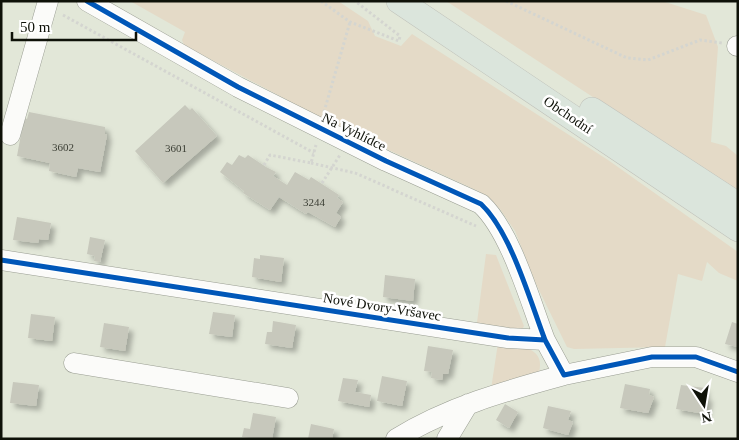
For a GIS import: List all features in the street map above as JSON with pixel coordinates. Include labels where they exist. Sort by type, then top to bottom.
[{"type":"main road","name":"Obchodní","points":[[399,1],[738,229]]},
{"type":"main road","name":"Obchodní","points":[[424,1],[738,204]]},
{"type":"street","name":"Na Vyhlídce","points":[[87,1],[238,87],[348,142],[481,204],[491,213],[505,236],[545,340]]},
{"type":"street","points":[[10,135],[48,4]]},
{"type":"street","name":"Nové Dvory-Vršavec","points":[[1,260],[508,338],[545,340]]},
{"type":"street","points":[[545,340],[564,375]]},
{"type":"street","points":[[396,439],[421,424],[491,394],[564,375],[652,357],[696,357],[738,372]]},
{"type":"street","points":[[74,363],[288,398]]},
{"type":"street","points":[[447,439],[468,404]]},
{"type":"path","points":[[321,1],[350,22],[399,41],[400,36],[394,30],[355,1]]},
{"type":"path","points":[[506,1],[627,58],[648,60],[700,40],[738,46]]},
{"type":"path","points":[[48,4],[314,153]]},
{"type":"path","points":[[322,183],[348,142]]},
{"type":"path","points":[[312,162],[355,173],[480,228]]},
{"type":"shaded area","points":[[130,1],[338,1],[368,21],[375,36],[401,46],[412,34],[608,160],[738,252],[738,281],[719,273],[707,262],[702,281],[678,274],[665,347],[574,349],[567,347],[536,284],[515,231],[500,209],[478,191],[332,124],[184,45],[182,40],[185,32]]},
{"type":"shaded area","points":[[446,1],[662,1],[706,15],[718,47],[711,142],[726,146],[738,156],[738,192]]},
{"type":"shaded area","points":[[486,254],[496,255],[524,326],[521,332],[476,330]]},
{"type":"shaded area","points":[[498,343],[521,347],[534,352],[540,363],[539,372],[491,389]]},
{"type":"building","points":[[185,105],[190,110],[192,108],[217,136],[163,183],[135,151]]},
{"type":"building","points":[[29,112],[105,127],[105,134],[107,135],[100,172],[78,168],[76,177],[49,171],[50,163],[17,156],[24,118],[27,119]]},
{"type":"building","points":[[239,155],[245,158],[248,155],[276,172],[273,176],[287,185],[295,172],[309,180],[311,177],[339,195],[337,198],[343,202],[336,213],[341,217],[335,227],[308,212],[306,214],[279,197],[270,210],[243,193],[244,191],[220,172],[227,162],[232,165]]},
{"type":"building","points":[[17,217],[51,223],[48,240],[39,239],[38,243],[13,240]]},
{"type":"building","points":[[90,237],[105,240],[100,262],[94,261],[95,256],[87,254]]},
{"type":"building","points":[[260,255],[284,258],[281,282],[252,277],[254,258],[260,259]]},
{"type":"building","points":[[385,275],[415,279],[413,301],[383,297]]},
{"type":"building","points":[[213,312],[235,315],[232,337],[209,334]]},
{"type":"building","points":[[31,314],[55,317],[52,341],[28,338]]},
{"type":"building","points":[[273,321],[296,325],[292,348],[265,344],[267,332],[272,332]]},
{"type":"building","points":[[732,322],[738,324],[738,347],[725,344]]},
{"type":"building","points":[[104,323],[129,327],[125,351],[100,347]]},
{"type":"building","points":[[428,346],[453,350],[448,374],[443,374],[442,380],[431,378],[432,372],[424,371]]},
{"type":"building","points":[[382,376],[407,381],[402,406],[377,401]]},
{"type":"building","points":[[343,378],[358,380],[355,392],[371,395],[369,407],[338,401]]},
{"type":"building","points":[[13,382],[39,385],[36,406],[10,403]]},
{"type":"building","points":[[625,384],[650,389],[649,395],[654,397],[648,413],[620,408]]},
{"type":"building","points":[[681,385],[705,388],[704,396],[708,397],[705,414],[676,409]]},
{"type":"building","points":[[505,404],[518,412],[509,428],[496,420]]},
{"type":"building","points":[[548,406],[571,411],[568,420],[573,422],[568,435],[543,428]]},
{"type":"building","points":[[253,413],[276,417],[272,439],[242,437],[244,428],[250,429]]},
{"type":"building","points":[[311,424],[334,429],[332,439],[308,439]]},
{"type":"cycle path","points":[[87,1],[238,87],[386,161],[481,204],[492,216],[502,232],[519,268],[545,340]]},
{"type":"cycle path","points":[[1,260],[508,338],[545,340],[564,375],[652,357],[696,357],[738,372]]}]
